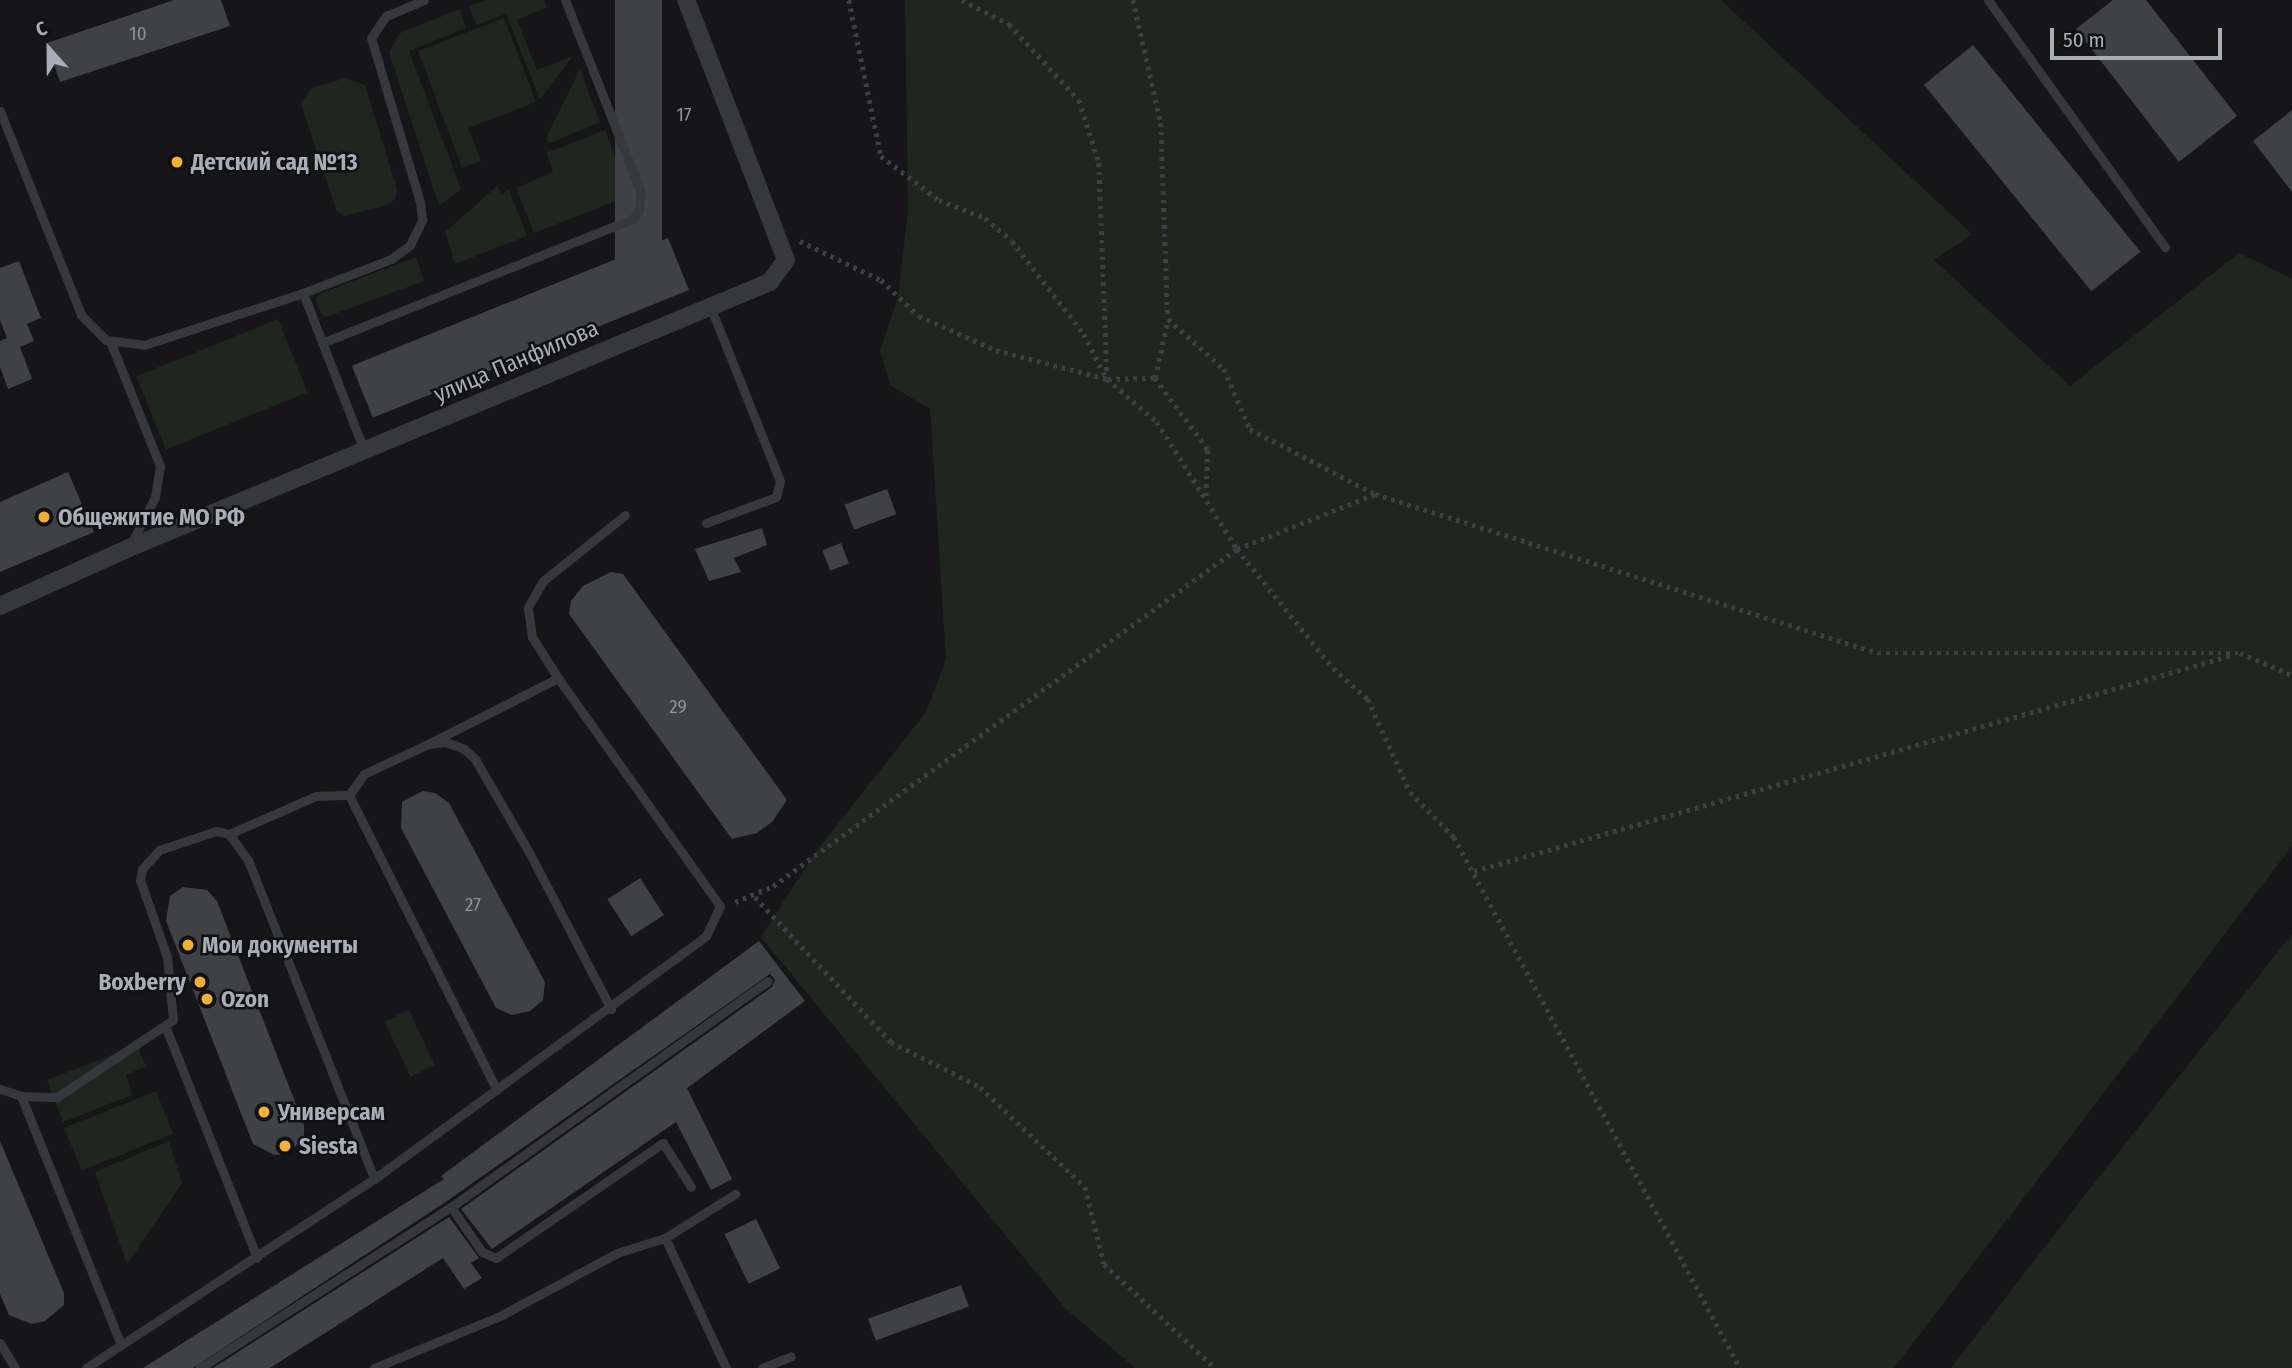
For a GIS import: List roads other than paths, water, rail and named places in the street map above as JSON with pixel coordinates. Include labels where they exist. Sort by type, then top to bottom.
[{"type":"street","name":"улица Панфилова","points":[[0,606],[129,548],[770,282],[786,260],[686,0]]},
{"type":"lane","points":[[0,111],[78,308],[96,334],[110,341],[144,345],[303,293],[402,252],[420,228],[420,202],[370,37],[386,16],[424,0]]},
{"type":"lane","points":[[322,343],[634,218],[639,210],[640,190],[565,0]]},
{"type":"lane","points":[[1988,0],[2165,247]]},
{"type":"lane","points":[[303,293],[364,450]]},
{"type":"lane","points":[[706,523],[776,497],[780,481],[710,306]]},
{"type":"lane","points":[[110,341],[160,466],[156,496],[129,548]]},
{"type":"lane","points":[[86,1368],[257,1258],[374,1178],[611,1009],[706,936],[720,906],[558,678],[532,637],[528,607],[543,581],[625,515]]},
{"type":"lane","points":[[349,796],[364,774],[558,678]]},
{"type":"lane","points":[[428,744],[446,743],[475,759],[611,1009]]},
{"type":"lane","points":[[0,1089],[20,1096],[57,1097],[166,1028],[173,1020],[167,957],[141,880],[142,869],[159,850],[201,832],[229,834],[316,796],[349,796]]},
{"type":"lane","points":[[349,796],[497,1090]]},
{"type":"lane","points":[[229,834],[248,860],[374,1178]]},
{"type":"lane","points":[[201,1368],[451,1207],[768,981]]},
{"type":"lane","points":[[166,1028],[257,1258]]},
{"type":"lane","points":[[20,1096],[121,1345]]},
{"type":"lane","points":[[451,1207],[482,1252],[496,1258],[663,1143],[691,1187]]},
{"type":"lane","points":[[374,1368],[500,1316],[617,1253],[665,1238],[735,1194]]},
{"type":"lane","points":[[665,1238],[726,1368]]},
{"type":"lane","points":[[0,1343],[15,1368]]},
{"type":"lane","points":[[762,1368],[791,1356]]},
{"type":"place","name":"Детский сад №13","points":[[177,162]]},
{"type":"place","name":"Общежитие МО РФ","points":[[44,517]]},
{"type":"place","name":"Мои документы","points":[[188,945]]},
{"type":"place","name":"Boxberry","points":[[200,982]]},
{"type":"place","name":"Ozon","points":[[207,999]]},
{"type":"place","name":"Универсам","points":[[264,1112]]},
{"type":"place","name":"Siesta","points":[[285,1146]]}]
